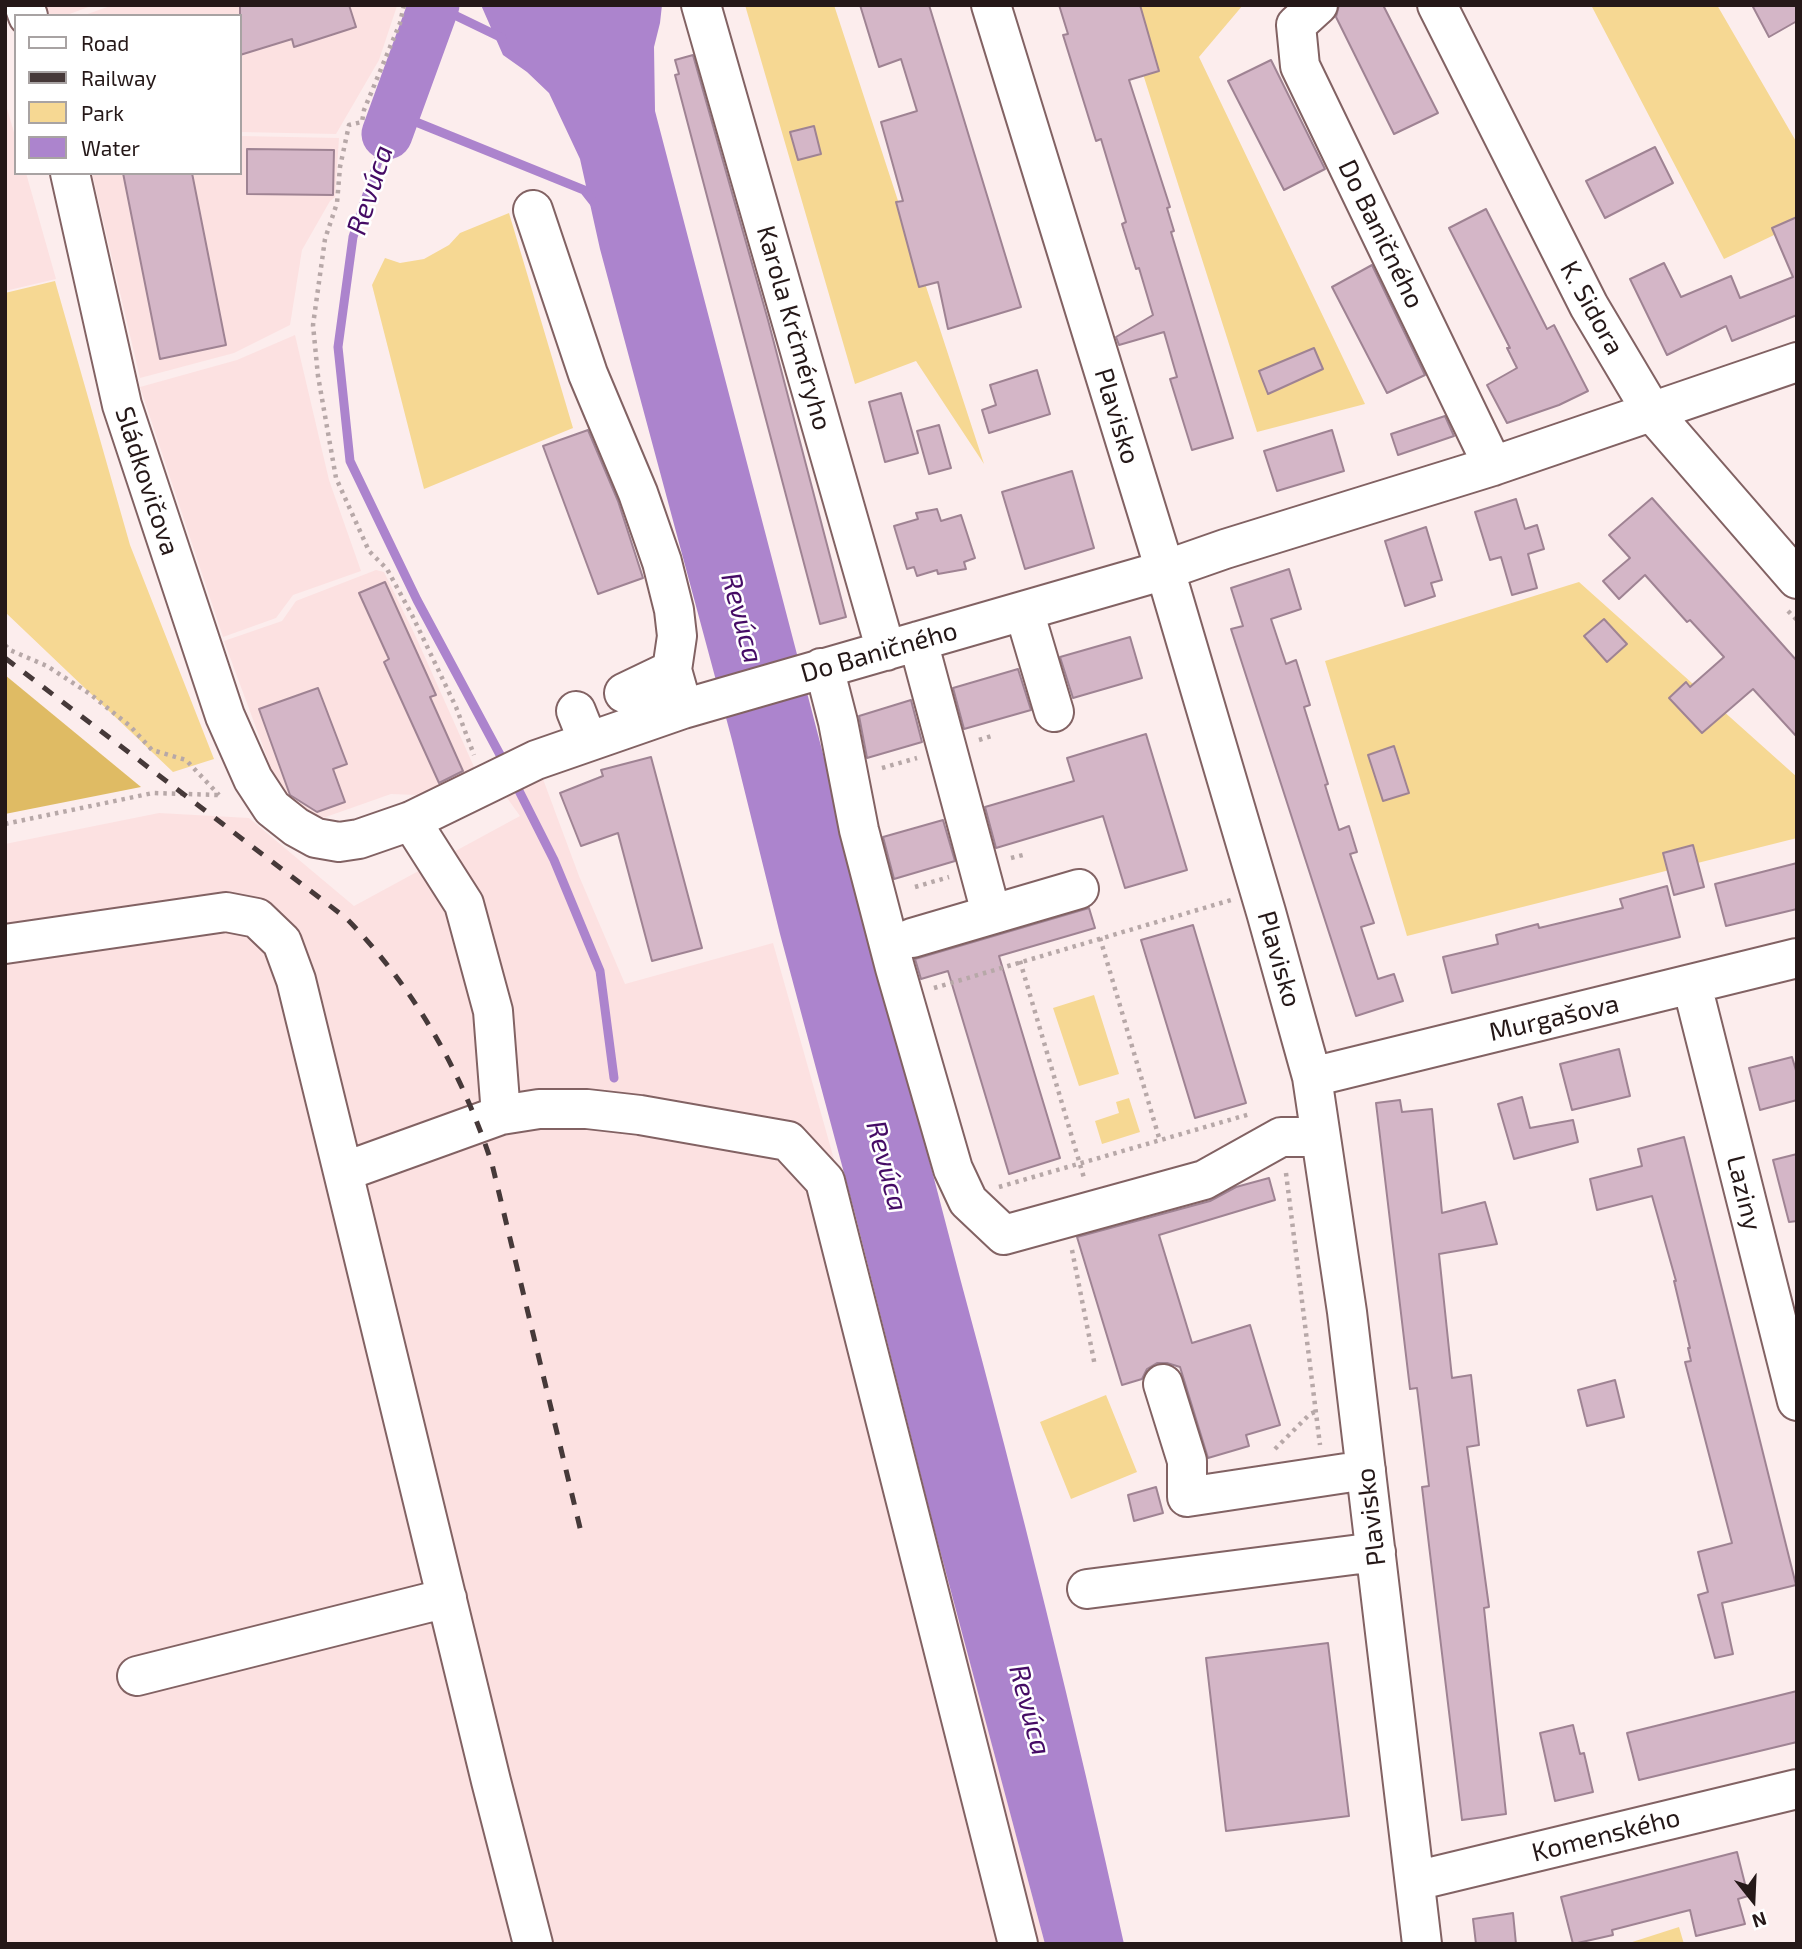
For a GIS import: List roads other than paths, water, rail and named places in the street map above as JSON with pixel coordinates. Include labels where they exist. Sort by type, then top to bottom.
[{"type":"street","name":"Karola Krčméryho","points":[[701,5],[902,646],[991,913]]},
{"type":"street","name":"Plavisko","points":[[991,5],[1165,570],[1312,1077],[1347,1312],[1422,1944]]},
{"type":"street","name":"Do Baničného","points":[[1318,5],[1296,25],[1300,66],[1493,466]]},
{"type":"street","name":"K. Sidora","points":[[1437,5],[1589,306],[1651,412],[1797,579]]},
{"type":"street","name":"Sládkovičova","points":[[69,175],[121,405],[225,716],[253,779]]},
{"type":"street","points":[[533,210],[588,374],[638,494],[662,562],[674,610],[677,636],[672,670],[696,706]]},
{"type":"street","name":"Do Baničného","points":[[253,779],[272,808],[316,838],[339,842],[359,839],[411,821],[537,760],[582,726],[696,706],[1165,570],[1493,466],[1797,362]]},
{"type":"street","points":[[1024,611],[1054,712]]},
{"type":"street","points":[[624,692],[672,670]]},
{"type":"street","points":[[816,670],[834,709],[859,830],[903,997],[953,1169],[968,1201],[1004,1236],[1203,1180],[1281,1137],[1321,1137]]},
{"type":"street","points":[[411,821],[464,904],[493,1011],[501,1115]]},
{"type":"street","points":[[912,938],[1079,889]]},
{"type":"street","points":[[5,944],[226,912],[257,918],[282,942],[296,981],[344,1172],[533,1944]]},
{"type":"street","name":"Murgašova","points":[[1312,1077],[1797,958]]},
{"type":"street","name":"Laziny","points":[[1692,985],[1797,1401]]},
{"type":"street","points":[[344,1172],[501,1115],[539,1109],[587,1109],[640,1115],[788,1141],[825,1181],[1018,1944]]},
{"type":"street","points":[[1163,1384],[1187,1461],[1187,1497],[1271,1471],[1327,1476],[1366,1470]]},
{"type":"street","points":[[1087,1589],[1376,1552]]},
{"type":"street","points":[[137,1676],[447,1598]]},
{"type":"street","name":"Komenského","points":[[1415,1881],[1797,1788]]},
{"type":"water","points":[[414,5],[455,5],[429,75],[423,75],[408,109],[411,120],[402,133],[373,122]]},
{"type":"water","points":[[481,5],[662,5],[654,47],[655,111],[1025,1527],[1124,1944],[1045,1944],[933,1524],[732,740],[600,249],[580,159],[549,93],[527,72],[503,55]]},
{"type":"waterway","name":"Revúca","points":[[387,134],[434,5]]},
{"type":"waterway","points":[[442,9],[502,38]]},
{"type":"waterway","points":[[411,120],[584,190],[595,204]]},
{"type":"waterway","name":"Revúca","points":[[387,134],[353,237],[338,347],[350,461],[417,600],[505,764]]},
{"type":"waterway","name":"Revúca","points":[[513,779],[554,860],[600,971],[614,1078]]},
{"type":"railway","points":[[5,658],[346,918],[371,945],[414,1002],[451,1064],[492,1164],[582,1536]]}]
